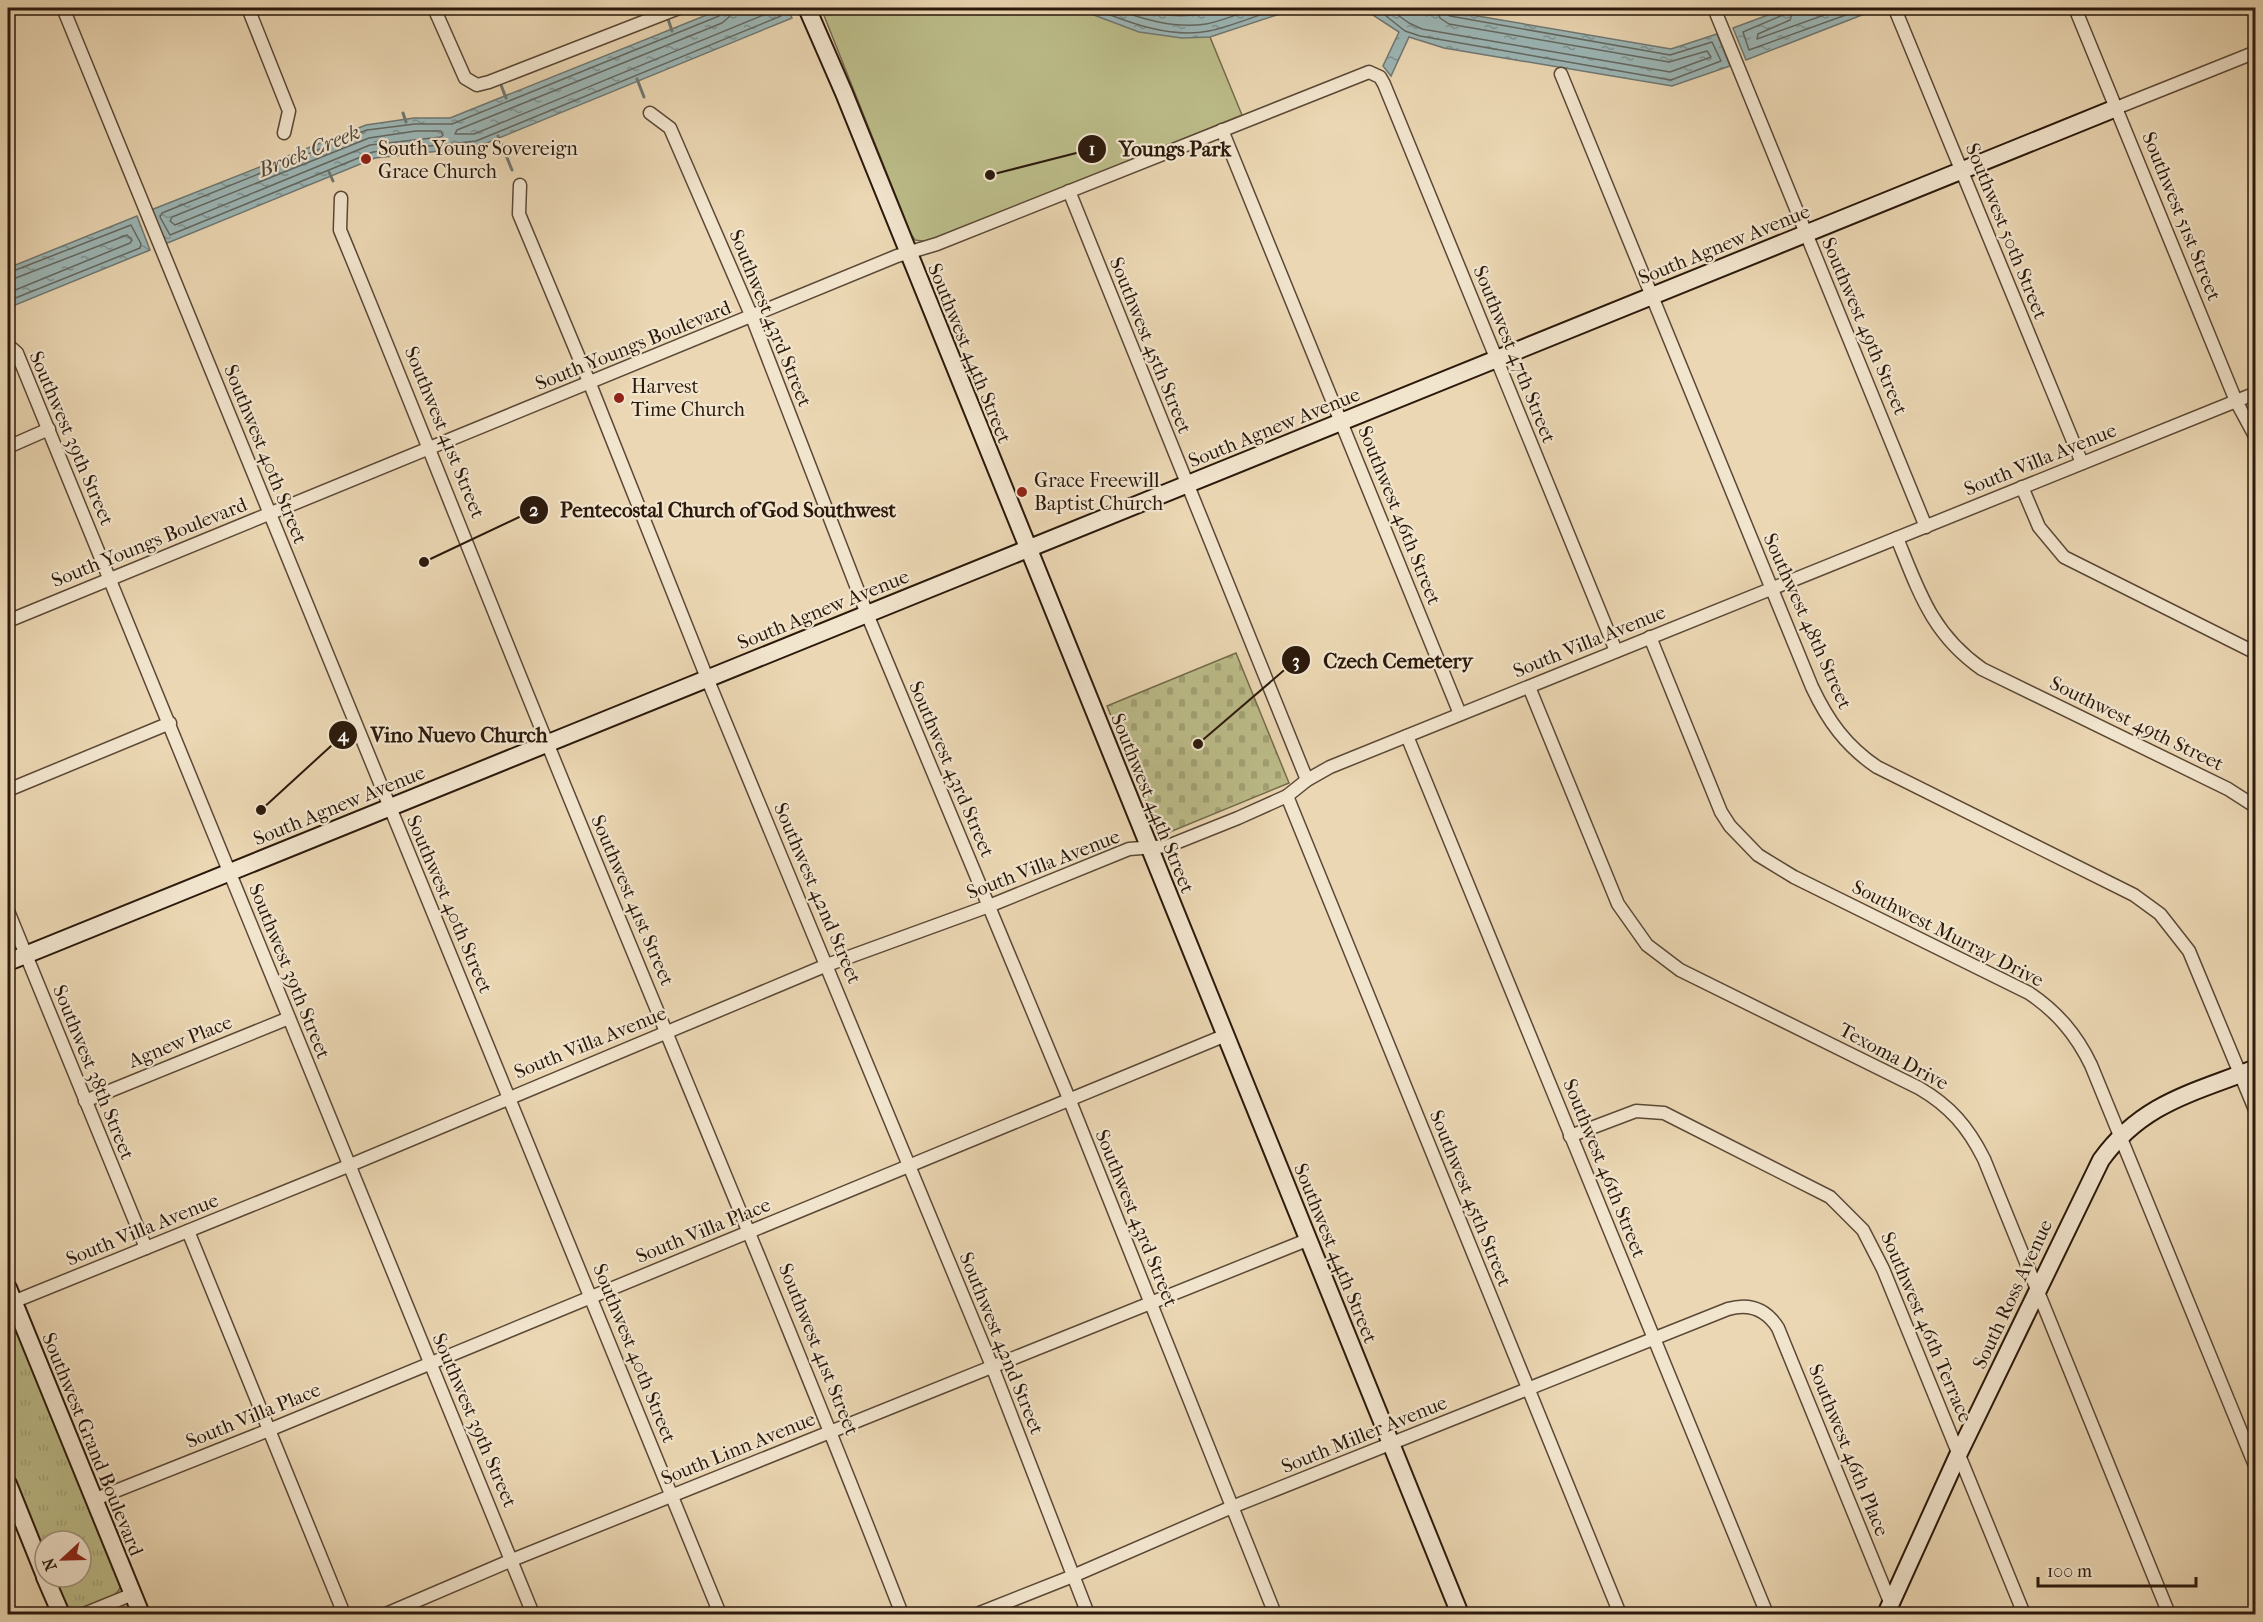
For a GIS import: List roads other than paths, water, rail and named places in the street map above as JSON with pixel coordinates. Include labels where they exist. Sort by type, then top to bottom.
[{"type":"street","name":"Southwest 40th Street","points":[[63,8],[720,1614]]},
{"type":"street","points":[[248,8],[289,111],[284,133]]},
{"type":"street","points":[[434,8],[465,78],[477,85],[678,8]]},
{"type":"street","name":"Southwest 44th Street","points":[[807,8],[844,93],[1460,1614]]},
{"type":"street","name":"Southwest 49th Street","points":[[1714,8],[1926,526]]},
{"type":"street","name":"Southwest 51st Street","points":[[2075,8],[2236,401],[2256,438]]},
{"type":"street","name":"Southwest 50th Street","points":[[1897,14],[2082,463]]},
{"type":"street","name":"South Agnew Avenue","points":[[8,962],[2256,52]]},
{"type":"street","name":"South Youngs Boulevard","points":[[8,621],[907,253],[937,244],[1362,74],[1375,73]]},
{"type":"street","name":"Southwest 47th Street","points":[[1375,73],[1384,84],[1616,651]]},
{"type":"street","name":"Southwest 48th Street","points":[[1561,74],[1820,705],[1840,735],[1863,757],[1892,775],[2134,895],[2171,925],[2189,951],[2248,1071],[2256,1112]]},
{"type":"street","name":"Southwest 43rd Street","points":[[650,113],[670,128],[752,317],[867,614],[1070,1101],[1275,1614]]},
{"type":"street","name":"Southwest 46th Street","points":[[1222,130],[1460,714]]},
{"type":"street","name":"Southwest 42nd Street","points":[[520,185],[519,214],[591,384],[707,678],[992,1366],[1088,1614]]},
{"type":"street","name":"Southwest 45th Street","points":[[1069,191],[1306,780]]},
{"type":"street","name":"Southwest 41st Street","points":[[341,198],[340,230],[431,448],[548,743],[751,1233],[902,1614]]},
{"type":"street","name":"Southwest 39th Street","points":[[8,345],[17,353],[49,429],[348,1166],[533,1614]]},
{"type":"street","name":"South Villa Avenue","points":[[9,1298],[146,1248],[348,1166],[508,1096],[827,965],[989,906],[1129,849],[1168,846],[1287,796],[1306,780],[1330,766],[2256,393]]},
{"type":"street","points":[[8,447],[49,429]]},
{"type":"street","points":[[2022,488],[2038,526],[2064,557],[2256,653]]},
{"type":"street","name":"Southwest 49th Street","points":[[1897,538],[1929,614],[1939,630],[1966,658],[1982,669],[2228,789],[2256,807]]},
{"type":"street","name":"Southwest Murray Drive","points":[[1650,637],[1714,796],[1730,826],[1743,841],[1785,872],[2012,984],[2045,1004],[2072,1031],[2082,1046],[2120,1136],[2256,1468]]},
{"type":"street","name":"Texoma Drive","points":[[1528,687],[1611,889],[1636,932],[1663,958],[1680,970],[1919,1088],[1950,1109],[1967,1129],[1984,1159],[2169,1614]]},
{"type":"street","points":[[8,790],[170,723]]},
{"type":"street","name":"Southwest 46th Street","points":[[1407,736],[1767,1614]]},
{"type":"street","name":"Southwest 45th Street","points":[[1287,796],[1620,1614]]},
{"type":"street","name":"Southwest 38th Street","points":[[8,911],[146,1248]]},
{"type":"street","name":"Agnew Place","points":[[85,1101],[289,1018]]},
{"type":"street","name":"South Villa Place","points":[[93,1500],[269,1430],[590,1296],[751,1233],[908,1165],[1070,1101],[1226,1035]]},
{"type":"street","name":"South Ross Avenue","points":[[1888,1608],[1959,1453],[2093,1173],[2120,1136],[2176,1098],[2248,1071]]},
{"type":"street","name":"Southwest 46th Terrace","points":[[1570,1136],[1636,1111],[1664,1113],[1812,1186],[1840,1205],[1863,1230],[1875,1249],[2024,1614]]},
{"type":"street","points":[[188,1231],[344,1614]]},
{"type":"street","name":"South Linn Avenue","points":[[386,1614],[512,1560],[1149,1301],[1307,1240]]},
{"type":"street","name":"Southwest Grand Boulevard","points":[[9,1298],[141,1614]]},
{"type":"street","name":"South Miller Avenue","points":[[976,1614],[1073,1576],[1232,1507],[1736,1307],[1750,1307],[1767,1315]]},
{"type":"street","name":"Southwest 46th Place","points":[[1767,1315],[1781,1335],[1888,1608]]},
{"type":"street","points":[[8,1484],[33,1547]]},
{"type":"street","points":[[50,1589],[61,1614]]},
{"type":"street","points":[[84,1614],[133,1594]]},
{"type":"water","name":"Brock Creek","points":[[724,8],[788,8],[792,18],[477,147],[375,158],[165,244],[151,210],[366,125],[414,118],[450,118]]},
{"type":"water","points":[[1075,8],[1298,8],[1210,37],[1182,38],[1139,32]]},
{"type":"water","points":[[1362,8],[1431,8],[1671,49],[1717,34],[1730,66],[1672,86],[1444,48],[1409,37],[1391,76],[1383,66],[1399,32]]},
{"type":"water","points":[[1787,8],[1880,8],[1746,60],[1733,28]]},
{"type":"water","points":[[137,216],[150,250],[8,308],[8,268]]},
{"type":"waterway","points":[[668,19],[672,31]]},
{"type":"waterway","points":[[637,79],[644,97]]},
{"type":"waterway","points":[[501,85],[506,98]]},
{"type":"waterway","points":[[403,113],[406,122]]},
{"type":"waterway","points":[[498,136],[512,170]]},
{"type":"waterway","points":[[329,172],[333,181]]},
{"type":"place","name":"South Young Sovereign Grace Church","points":[[366,159]]},
{"type":"place","name":"Youngs Park","points":[[990,175]]},
{"type":"place","name":"Harvest Time Church","points":[[619,398]]},
{"type":"place","name":"Grace Freewill Baptist Church","points":[[1022,492]]},
{"type":"place","name":"Pentecostal Church of God Southwest","points":[[424,562]]},
{"type":"place","name":"Czech Cemetery","points":[[1198,744]]},
{"type":"place","name":"Vino Nuevo Church","points":[[261,810]]}]
